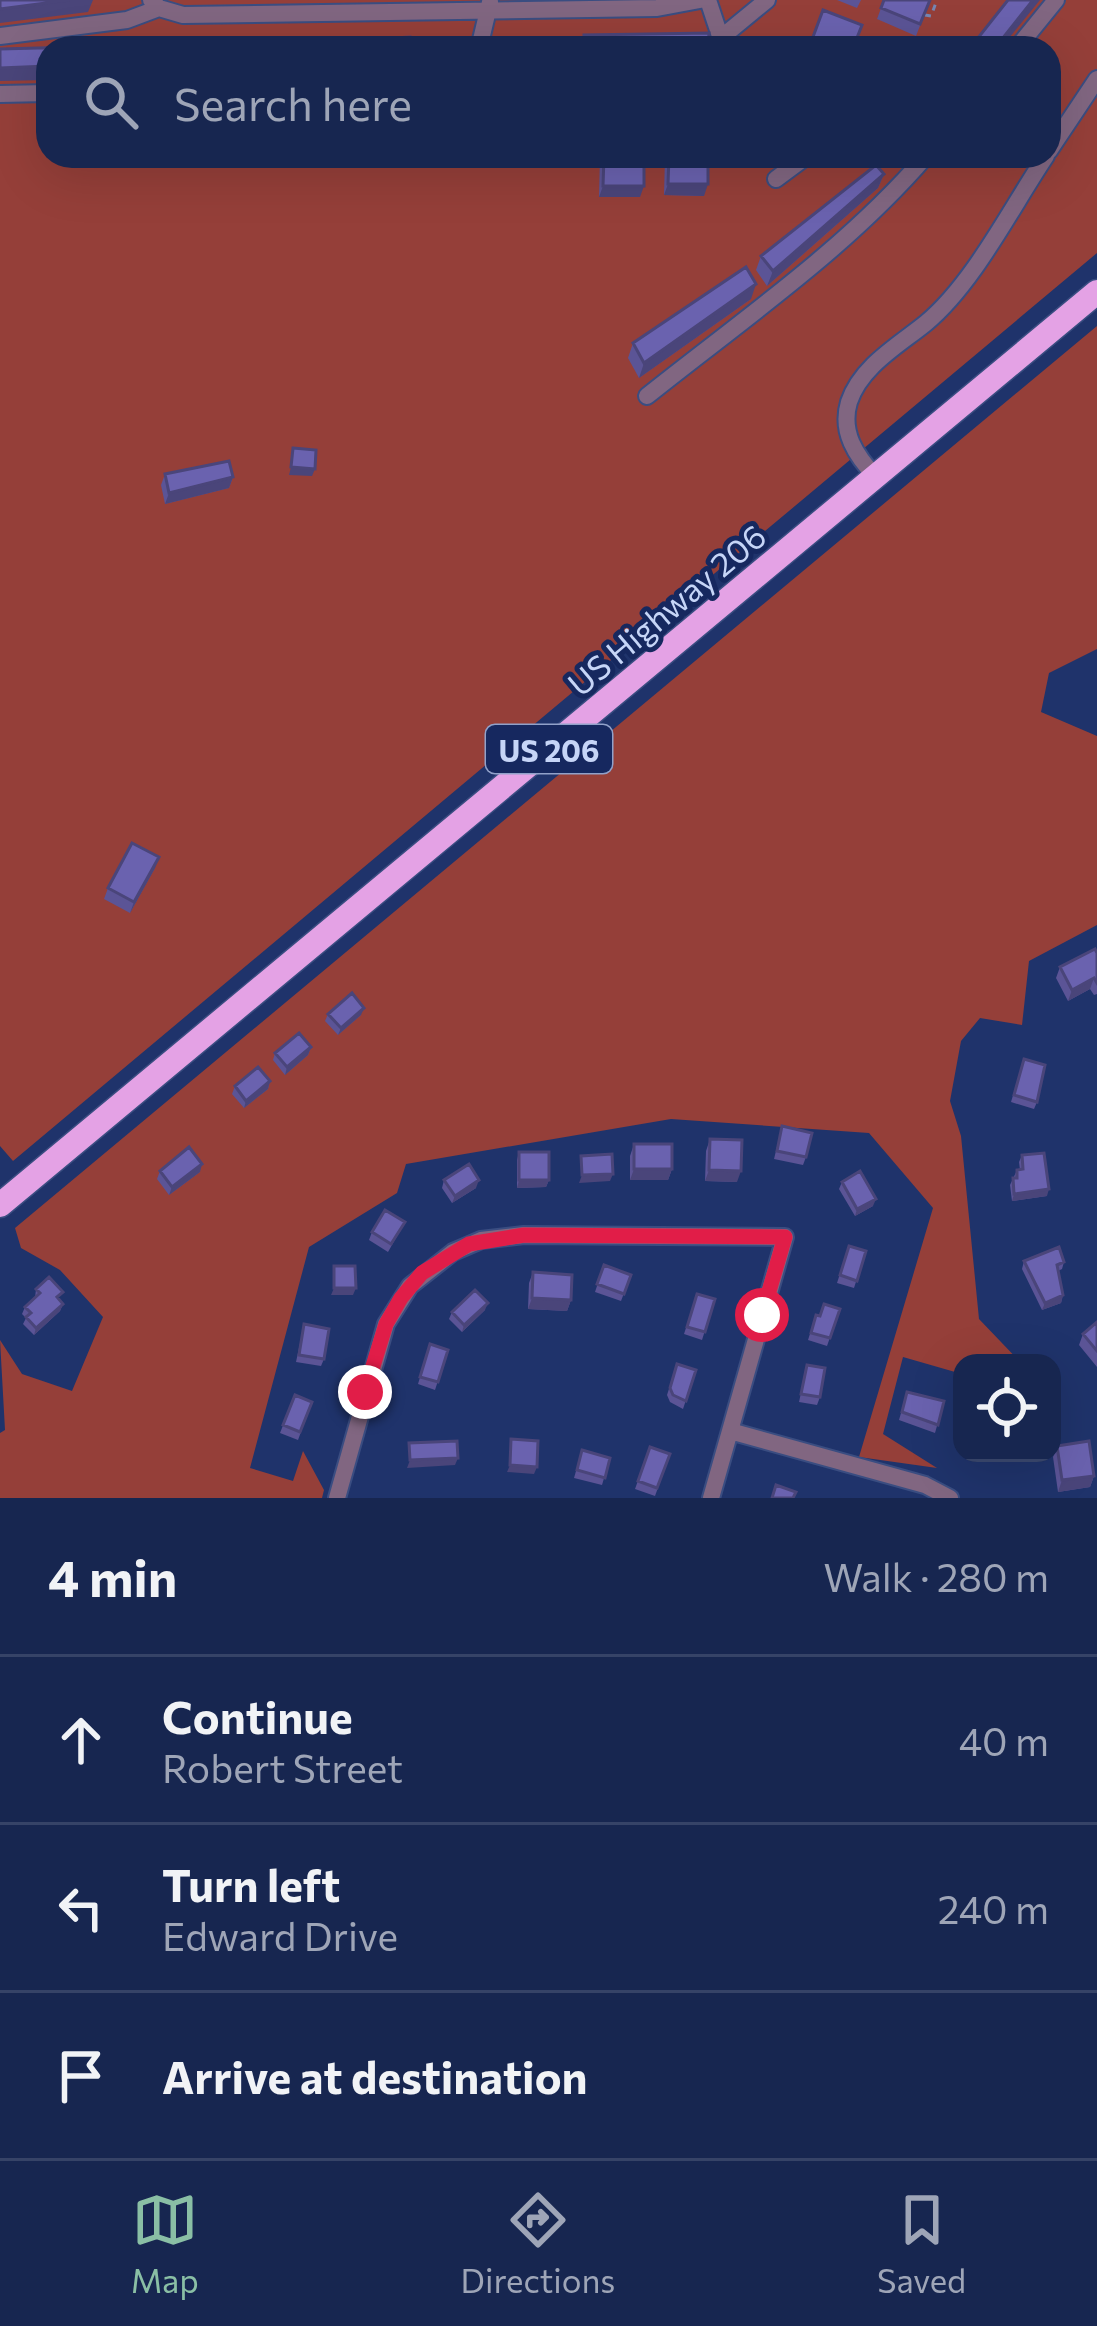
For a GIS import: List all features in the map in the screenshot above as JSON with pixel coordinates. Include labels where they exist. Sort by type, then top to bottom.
[{"type":"highway","name":"US Highway 206","points":[[0,1205],[1097,292]]},
{"type":"street","points":[[0,36],[127,20],[155,4],[183,15],[279,7],[657,8],[704,0],[720,36]]},
{"type":"street","points":[[729,36],[767,0]]},
{"type":"street","points":[[1027,36],[1056,0]]},
{"type":"street","points":[[482,36],[490,6]]},
{"type":"street","points":[[1061,132],[1097,79]]},
{"type":"street","points":[[0,94],[36,93]]},
{"type":"street","points":[[776,179],[791,168]]},
{"type":"street","points":[[647,396],[805,270],[891,197],[916,168]]},
{"type":"street","points":[[876,476],[854,450],[848,433],[848,404],[856,387],[878,361],[947,301],[1037,168]]},
{"type":"street","points":[[337,1498],[386,1324],[410,1286],[453,1252],[492,1238],[524,1235],[785,1237],[711,1498]]},
{"type":"street","points":[[730,1431],[901,1478],[950,1498]]},
{"type":"path","points":[[925,15],[931,16],[937,0]]},
{"type":"shaded area","points":[[0,0],[1097,0],[1097,253],[13,1161],[0,1146]]},
{"type":"shaded area","points":[[1097,326],[1097,649],[1049,673],[1041,712],[1097,736],[1097,925],[1029,961],[1022,1025],[980,1018],[961,1041],[950,1101],[961,1136],[979,1319],[1012,1354],[953,1354],[953,1371],[903,1357],[883,1434],[937,1468],[859,1457],[933,1208],[869,1133],[671,1119],[406,1164],[397,1193],[309,1247],[250,1468],[293,1481],[303,1451],[324,1490],[322,1498],[0,1498],[0,1433],[5,1430],[0,1340],[22,1374],[72,1391],[103,1317],[60,1270],[21,1248],[15,1228]]},
{"type":"building","points":[[0,0],[69,0],[0,9]]},
{"type":"building","points":[[884,0],[930,0],[920,24],[881,8]]},
{"type":"building","points":[[1008,0],[1033,0],[1004,36],[980,36]]},
{"type":"building","points":[[823,10],[862,25],[858,36],[813,36]]},
{"type":"building","points":[[709,33],[709,36],[584,35]]},
{"type":"building","points":[[36,48],[36,66],[0,68],[0,49]]},
{"type":"building","points":[[604,168],[644,168],[644,186],[603,186]]},
{"type":"building","points":[[669,168],[708,168],[708,184],[668,184]]},
{"type":"building","points":[[872,168],[884,174],[773,271],[761,256]]},
{"type":"building","points":[[746,267],[756,284],[644,363],[633,343]]},
{"type":"building","points":[[293,448],[316,450],[315,469],[291,467]]},
{"type":"building","points":[[229,461],[233,477],[169,493],[165,474]]},
{"type":"building","points":[[132,843],[159,857],[134,902],[108,888]]},
{"type":"building","points":[[1095,949],[1097,983],[1094,978],[1072,990],[1060,967]]},
{"type":"building","points":[[352,993],[364,1008],[341,1028],[328,1014]]},
{"type":"building","points":[[299,1033],[311,1047],[287,1067],[275,1053]]},
{"type":"building","points":[[1024,1059],[1045,1065],[1037,1102],[1014,1095]]},
{"type":"building","points":[[258,1067],[270,1081],[246,1101],[235,1086]]},
{"type":"building","points":[[782,1126],[812,1133],[806,1157],[777,1151]]},
{"type":"building","points":[[710,1139],[742,1140],[741,1171],[709,1170]]},
{"type":"building","points":[[634,1144],[672,1144],[672,1169],[634,1169]]},
{"type":"building","points":[[189,1147],[202,1164],[172,1187],[160,1171]]},
{"type":"building","points":[[519,1152],[549,1152],[549,1180],[519,1180]]},
{"type":"building","points":[[1044,1153],[1049,1189],[1014,1194],[1013,1178],[1023,1169],[1022,1155]]},
{"type":"building","points":[[612,1154],[613,1174],[582,1175],[581,1156]]},
{"type":"building","points":[[469,1164],[479,1180],[455,1196],[444,1180]]},
{"type":"building","points":[[860,1171],[876,1199],[857,1209],[842,1182]]},
{"type":"building","points":[[385,1210],[405,1222],[391,1244],[372,1232]]},
{"type":"building","points":[[849,1246],[866,1251],[857,1281],[840,1275]]},
{"type":"building","points":[[1059,1247],[1064,1262],[1057,1265],[1063,1295],[1045,1303],[1024,1261]]},
{"type":"building","points":[[604,1265],[631,1275],[624,1294],[597,1284]]},
{"type":"building","points":[[334,1266],[355,1266],[356,1288],[334,1288]]},
{"type":"building","points":[[533,1272],[572,1275],[571,1300],[532,1298]]},
{"type":"building","points":[[49,1277],[63,1292],[57,1297],[63,1304],[36,1328],[26,1317],[31,1313],[25,1307]]},
{"type":"building","points":[[475,1290],[488,1303],[464,1325],[452,1312]]},
{"type":"building","points":[[697,1294],[715,1299],[705,1332],[687,1327]]},
{"type":"building","points":[[824,1304],[840,1309],[830,1338],[811,1333]]},
{"type":"building","points":[[1097,1322],[1097,1351],[1083,1334]]},
{"type":"building","points":[[304,1324],[329,1329],[324,1359],[299,1355]]},
{"type":"building","points":[[430,1344],[448,1350],[438,1382],[420,1377]]},
{"type":"building","points":[[677,1364],[696,1370],[686,1401],[670,1388]]},
{"type":"building","points":[[807,1365],[825,1368],[820,1397],[801,1394]]},
{"type":"building","points":[[907,1392],[944,1401],[938,1425],[902,1412]]},
{"type":"building","points":[[295,1395],[312,1402],[300,1432],[283,1425]]},
{"type":"building","points":[[511,1439],[538,1441],[537,1467],[510,1465]]},
{"type":"building","points":[[457,1441],[458,1458],[410,1460],[409,1443]]},
{"type":"building","points":[[1089,1441],[1094,1476],[1062,1480],[1061,1445]]},
{"type":"building","points":[[650,1447],[670,1454],[657,1488],[638,1481]]},
{"type":"building","points":[[582,1450],[610,1458],[605,1478],[577,1470]]},
{"type":"building","points":[[776,1485],[796,1492],[793,1498],[772,1498]]},
{"type":"route","points":[[365,1392],[386,1324],[410,1286],[453,1252],[492,1238],[554,1234],[785,1237],[762,1315]]}]
